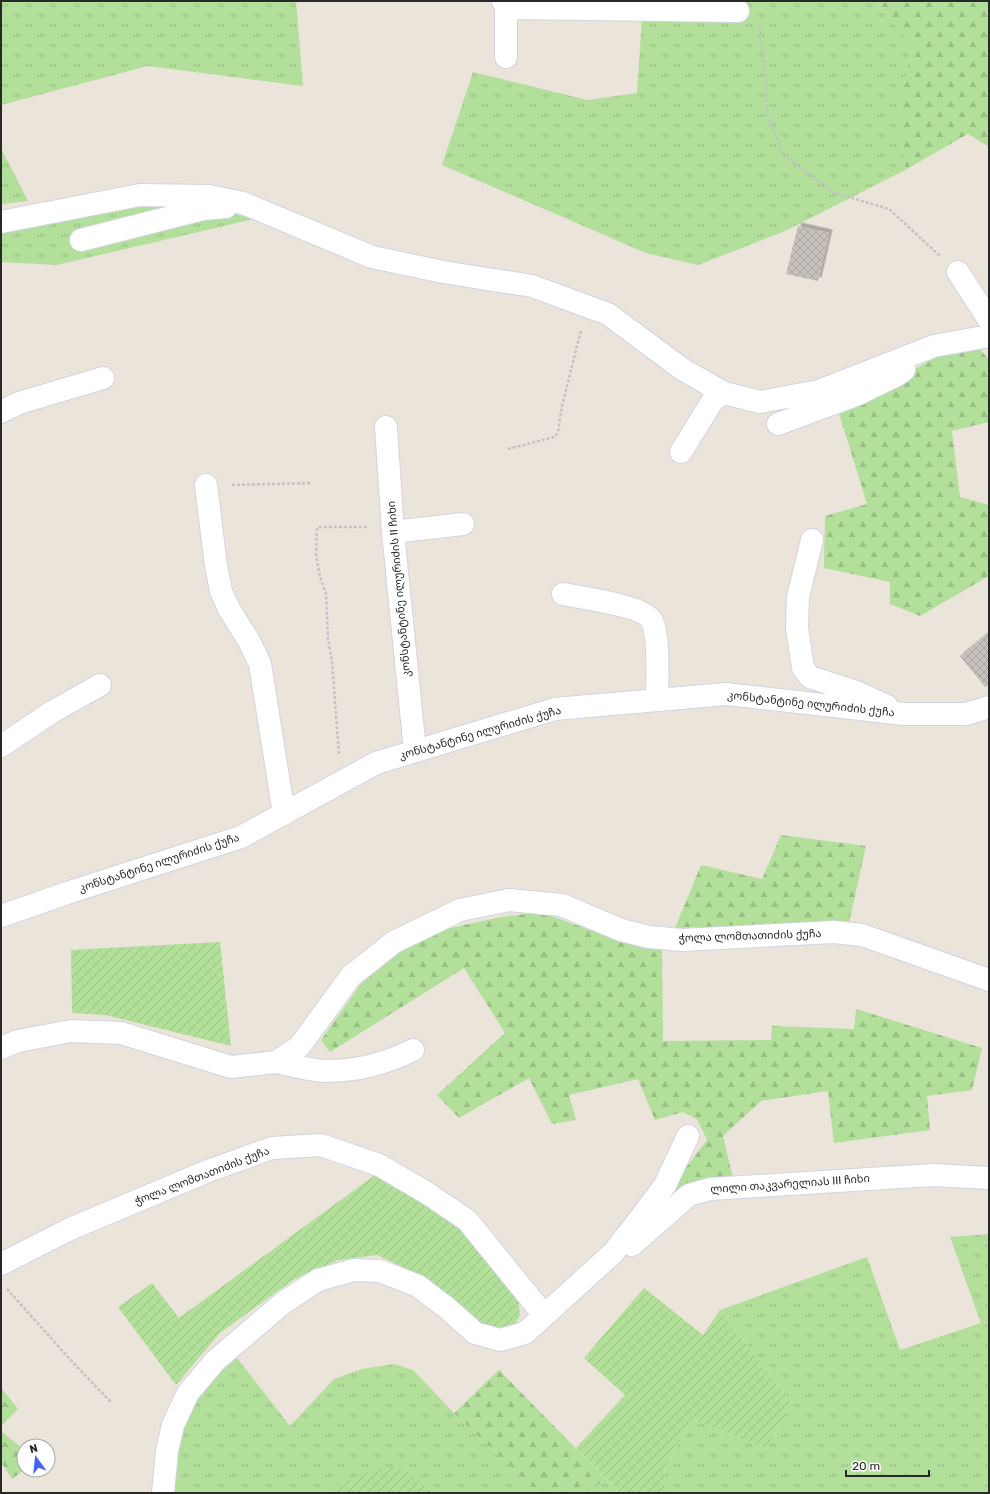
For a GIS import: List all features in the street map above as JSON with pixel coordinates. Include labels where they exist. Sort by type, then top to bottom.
[{"type":"street","points":[[506,57],[504,4],[731,8]]},
{"type":"street","points":[[1,222],[140,195],[209,196],[243,203],[372,257],[443,272],[532,286],[608,314],[682,369],[724,393],[760,402],[819,391],[934,346],[989,336]]},
{"type":"street","points":[[81,240],[203,209],[225,207],[257,209]]},
{"type":"street","points":[[958,272],[989,320]]},
{"type":"street","points":[[778,424],[856,395],[897,375],[934,346]]},
{"type":"street","points":[[1,412],[19,403],[103,378]]},
{"type":"street","points":[[682,452],[713,400],[724,393]]},
{"type":"street","name":"კონსტანტინე ილურიძის II ჩიხი","points":[[386,427],[393,529],[415,751]]},
{"type":"street","points":[[206,485],[216,566],[221,591],[229,609],[249,641],[260,664],[284,814]]},
{"type":"street","points":[[393,529],[463,524]]},
{"type":"street","points":[[812,540],[798,597],[797,628],[803,668],[810,677],[856,692],[904,714]]},
{"type":"street","points":[[563,594],[629,607],[645,614],[651,620],[655,630],[657,700]]},
{"type":"street","points":[[1,746],[52,712],[100,686]]},
{"type":"street","name":"კონსტანტინე ილურიძის ქუჩა","points":[[1,916],[67,892],[241,837],[376,763],[555,709],[726,694],[904,714],[966,714],[989,707]]},
{"type":"street","name":"ჭოლა ლომთათიძის ქუჩა","points":[[1,1048],[18,1042],[71,1031],[121,1033],[230,1067],[276,1062],[299,1046],[351,976],[394,942],[460,910],[509,900],[562,905],[621,930],[649,937],[683,940],[834,932],[862,935],[989,980]]},
{"type":"street","points":[[276,1062],[327,1071],[366,1067],[399,1057],[413,1050]]},
{"type":"street","points":[[163,1493],[167,1450],[173,1425],[188,1393],[215,1361],[283,1303],[318,1280],[354,1270],[380,1271],[418,1286],[447,1308],[475,1333],[500,1340],[525,1333],[613,1253],[665,1185],[688,1136]]},
{"type":"street","name":"ჭოლა ლომთათიძის ქუჩა","points":[[1,1264],[70,1229],[208,1171],[272,1148],[321,1145],[379,1165],[428,1193],[467,1220],[544,1315]]},
{"type":"street","name":"ლილი თაკვარელიას III ჩიხი","points":[[613,1253],[628,1247],[689,1195],[710,1189],[933,1174],[989,1178]]},
{"type":"path","points":[[731,8],[760,27],[766,76],[767,114],[783,155],[834,193],[889,209],[958,272]]},
{"type":"path","points":[[508,449],[555,437],[558,432],[562,406],[587,306]]},
{"type":"path","points":[[206,485],[275,485],[312,483]]},
{"type":"path","points":[[341,782],[332,662],[328,639],[326,594],[320,577],[316,532],[317,528],[321,527],[393,529]]},
{"type":"path","points":[[6,1288],[76,1366],[112,1403]]},
{"type":"green space","points":[[1,1],[296,1],[303,86],[148,66],[1,105]]},
{"type":"green space","points":[[643,1],[874,1],[913,45],[900,101],[905,170],[785,231],[698,265],[646,253],[442,165],[473,72],[587,100],[637,93]]},
{"type":"green space","points":[[874,1],[989,1],[989,147],[968,134],[905,170],[900,101],[913,45]]},
{"type":"green space","points":[[1,148],[28,201],[1,204]]},
{"type":"green space","points":[[143,202],[190,205],[76,232],[81,251],[228,213],[258,218],[57,265],[1,262],[1,229]]},
{"type":"green space","points":[[954,348],[979,348],[989,360],[989,422],[952,431],[960,497],[989,505],[989,576],[920,616],[890,604],[890,582],[824,568],[825,516],[867,504],[838,410]]},
{"type":"green space","points":[[781,835],[866,846],[849,923],[675,928],[701,865],[762,879]]},
{"type":"green space","points":[[541,912],[614,939],[662,948],[663,1041],[771,1040],[772,1026],[854,1029],[856,1009],[982,1048],[972,1090],[927,1096],[930,1130],[834,1143],[828,1091],[761,1101],[723,1136],[733,1178],[642,1225],[707,1140],[697,1119],[683,1112],[655,1120],[638,1079],[569,1095],[576,1120],[552,1124],[529,1078],[459,1118],[437,1095],[505,1033],[464,968],[330,1052],[321,1040],[361,984],[395,951],[446,929],[501,917]]},
{"type":"green space","points":[[220,942],[231,1046],[105,1015],[72,1013],[71,950]]},
{"type":"green space","points":[[375,1175],[406,1189],[456,1223],[518,1298],[520,1315],[515,1325],[502,1332],[470,1321],[422,1276],[377,1255],[338,1260],[293,1280],[220,1333],[176,1385],[118,1307],[152,1283],[179,1318]]},
{"type":"green space","points":[[989,1234],[989,1493],[666,1493],[664,1470],[691,1419],[766,1449],[792,1404],[720,1310],[867,1257],[900,1350],[981,1323],[950,1237]]},
{"type":"green space","points":[[644,1288],[703,1335],[720,1310],[792,1404],[766,1449],[691,1419],[664,1470],[666,1493],[620,1493],[576,1448],[625,1395],[584,1358]]},
{"type":"green space","points":[[234,1354],[290,1426],[334,1379],[362,1369],[394,1364],[413,1370],[454,1413],[538,1493],[433,1493],[422,1482],[396,1466],[342,1483],[332,1493],[170,1493],[179,1431],[200,1389]]},
{"type":"green space","points":[[499,1370],[605,1478],[590,1493],[538,1493],[454,1413]]},
{"type":"green space","points":[[1,1388],[18,1409],[1,1426]]},
{"type":"green space","points":[[1,1431],[16,1443],[16,1476],[12,1479],[3,1465],[1,1466]]},
{"type":"green space","points":[[397,1466],[422,1482],[433,1493],[332,1493],[342,1483],[377,1469]]},
{"type":"green space","points":[[605,1478],[620,1493],[590,1493]]},
{"type":"building","points":[[798,226],[829,233],[818,281],[786,274]]},
{"type":"building","points":[[989,632],[989,684],[985,687],[960,656]]}]
